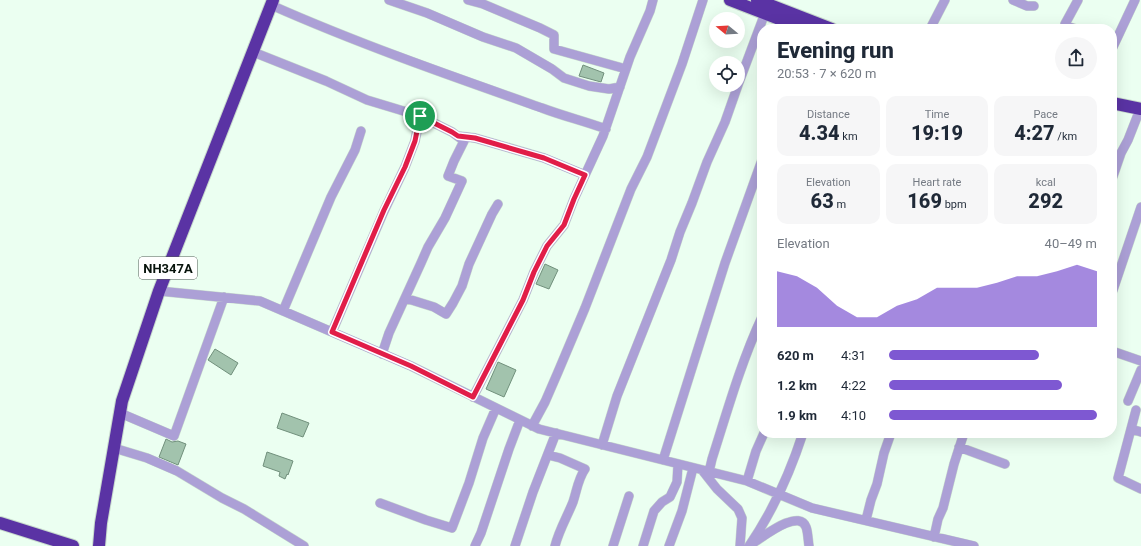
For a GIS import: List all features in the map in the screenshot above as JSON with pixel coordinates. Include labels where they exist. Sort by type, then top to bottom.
[{"type":"highway","points":[[730,0],[753,2],[817,24]]},
{"type":"highway","name":"NH347A","points":[[99,546],[101,523],[122,401],[159,291],[272,2]]},
{"type":"highway","points":[[753,2],[765,13],[792,24]]},
{"type":"highway","points":[[1117,105],[1140,114]]},
{"type":"highway","points":[[1117,112],[1140,114]]},
{"type":"highway","points":[[0,523],[73,546]]},
{"type":"street","points":[[389,0],[428,13],[482,37],[516,48],[552,69],[564,78],[596,87],[609,89],[620,87]]},
{"type":"street","points":[[468,0],[483,4],[554,35],[554,49],[626,68]]},
{"type":"street","points":[[473,397],[523,300],[534,272],[547,246],[564,225],[606,128],[626,68],[650,11],[652,0]]},
{"type":"street","points":[[532,426],[551,390],[585,308],[631,189],[647,157],[680,70],[703,0]]},
{"type":"street","points":[[933,24],[945,0]]},
{"type":"street","points":[[1013,0],[1027,6],[1034,6]]},
{"type":"street","points":[[1066,24],[1078,0]]},
{"type":"street","points":[[1117,34],[1135,0]]},
{"type":"street","points":[[272,2],[351,39],[544,109],[606,128]]},
{"type":"street","points":[[761,24],[765,13]]},
{"type":"street","points":[[745,66],[757,34]]},
{"type":"street","points":[[253,52],[326,81],[368,100],[420,116],[452,132],[464,141],[448,176],[462,181],[445,218],[428,246],[382,354]]},
{"type":"street","points":[[602,445],[617,396],[736,92]]},
{"type":"street","points":[[1117,164],[1140,114]]},
{"type":"street","points":[[332,332],[384,210],[405,167],[415,141],[420,116]]},
{"type":"street","points":[[283,310],[331,197],[355,150],[361,131]]},
{"type":"street","points":[[458,136],[475,138],[544,158],[585,175]]},
{"type":"street","points":[[663,460],[725,263],[757,174]]},
{"type":"street","points":[[405,298],[434,307],[446,314],[462,286],[469,264],[498,204]]},
{"type":"street","points":[[1117,279],[1141,207]]},
{"type":"street","points":[[159,291],[260,301],[382,354],[532,426],[746,481],[812,508],[974,546]]},
{"type":"street","points":[[120,413],[174,436],[224,297]]},
{"type":"street","points":[[706,471],[712,459],[757,328]]},
{"type":"street","points":[[1117,353],[1141,360]]},
{"type":"street","points":[[1128,401],[1141,370]]},
{"type":"street","points":[[380,503],[452,528],[469,483],[482,438],[496,408]]},
{"type":"street","points":[[1136,410],[1118,478],[1141,489]]},
{"type":"street","points":[[475,546],[481,533],[520,420]]},
{"type":"street","points":[[1131,429],[1141,432]]},
{"type":"street","points":[[515,546],[533,492],[556,433]]},
{"type":"street","points":[[746,481],[762,438]]},
{"type":"street","points":[[749,546],[762,528],[779,495],[801,438]]},
{"type":"street","points":[[866,520],[889,438]]},
{"type":"street","points":[[934,536],[962,438]]},
{"type":"street","points":[[114,448],[147,458],[177,471],[222,498],[244,509],[304,546]]},
{"type":"street","points":[[959,448],[1005,464]]},
{"type":"street","points":[[548,455],[560,458],[584,469],[555,546]]},
{"type":"street","points":[[643,546],[654,511],[662,502],[670,497],[677,482],[678,464]]},
{"type":"street","points":[[669,546],[684,506],[693,468]]},
{"type":"street","points":[[706,471],[717,489],[738,509],[742,518],[740,546]]},
{"type":"street","points":[[613,546],[629,496]]},
{"type":"street","points":[[749,546],[779,526],[798,520],[803,522],[806,527],[809,546]]},
{"type":"building","points":[[583,65],[604,73],[601,82],[579,76]]},
{"type":"building","points":[[545,264],[558,270],[549,289],[536,284]]},
{"type":"building","points":[[215,349],[238,363],[231,375],[208,360]]},
{"type":"building","points":[[498,362],[516,370],[504,397],[486,389]]},
{"type":"building","points":[[282,413],[309,423],[303,437],[277,428]]},
{"type":"building","points":[[166,439],[172,442],[178,441],[186,444],[178,465],[159,457]]},
{"type":"building","points":[[267,452],[293,461],[285,479],[279,476],[280,472],[263,466]]},
{"type":"route","points":[[420,116],[458,136],[475,138],[544,158],[585,175],[564,225],[547,246],[534,272],[523,300],[473,397],[411,366],[332,332],[384,210],[405,167],[415,141],[420,116]]}]
